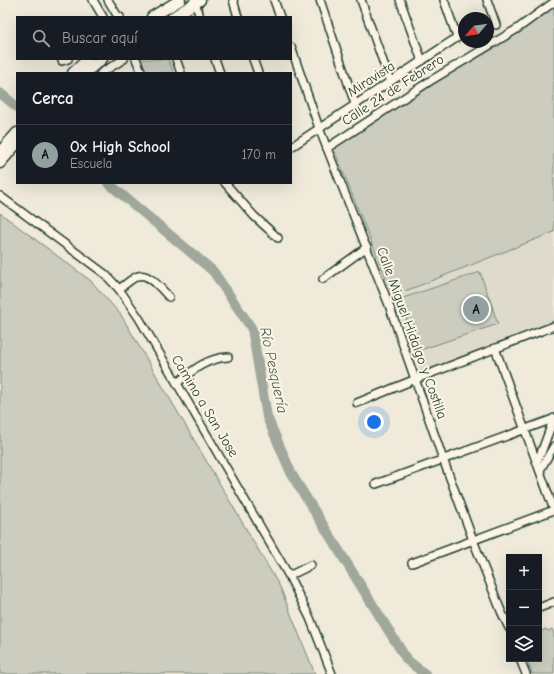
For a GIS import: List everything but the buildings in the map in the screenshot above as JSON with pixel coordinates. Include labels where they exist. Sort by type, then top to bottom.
[{"type":"street","points":[[93,0],[102,16]]},
{"type":"street","points":[[108,0],[118,16]]},
{"type":"street","points":[[154,16],[180,0]]},
{"type":"street","points":[[232,0],[238,16]]},
{"type":"street","points":[[274,0],[280,16]]},
{"type":"street","points":[[320,0],[356,104]]},
{"type":"street","points":[[361,0],[390,81]]},
{"type":"street","points":[[400,0],[422,61]]},
{"type":"street","points":[[444,0],[457,37]]},
{"type":"street","points":[[487,0],[488,12]]},
{"type":"street","points":[[174,16],[196,1],[200,16]]},
{"type":"street","name":"Calle 24 de Febrero","points":[[327,148],[430,81],[517,29],[554,2]]},
{"type":"street","name":"Miravista","points":[[292,146],[457,37]]},
{"type":"street","name":"Calle Miguel Hidalgo y Costilla","points":[[292,50],[327,148],[367,247],[416,379],[443,459],[473,540],[501,611],[506,617]]},
{"type":"street","points":[[74,72],[87,60]]},
{"type":"street","points":[[86,72],[101,60]]},
{"type":"street","points":[[103,72],[122,60]]},
{"type":"street","points":[[136,60],[142,72]]},
{"type":"street","points":[[176,60],[181,72]]},
{"type":"street","points":[[215,60],[220,72]]},
{"type":"street","points":[[253,60],[258,72]]},
{"type":"street","points":[[0,163],[12,145],[16,135]]},
{"type":"street","points":[[0,152],[12,145]]},
{"type":"street","points":[[228,184],[240,202],[278,238]]},
{"type":"street","name":"Camino a San Jose","points":[[0,196],[90,262],[120,289],[139,318],[289,576],[310,618],[332,674]]},
{"type":"street","points":[[322,279],[367,247]]},
{"type":"street","points":[[120,289],[136,277],[144,275],[149,277],[169,297]]},
{"type":"street","points":[[358,403],[554,326]]},
{"type":"street","points":[[412,563],[554,510],[495,348]]},
{"type":"street","points":[[177,383],[200,365],[220,358],[228,357]]},
{"type":"street","points":[[376,484],[554,418]]},
{"type":"street","points":[[537,461],[554,418]]},
{"type":"street","points":[[540,470],[554,446]]},
{"type":"street","points":[[289,576],[311,565]]},
{"type":"street","points":[[542,607],[554,602]]},
{"type":"street","points":[[521,662],[526,674]]},
{"type":"shaded area","points":[[554,5],[554,232],[393,296],[335,152],[336,146],[490,48],[494,48],[494,46]]},
{"type":"shaded area","points":[[140,60],[168,60],[174,72],[146,72]]},
{"type":"shaded area","points":[[0,213],[91,281],[121,315],[280,587],[315,674],[0,674]]},
{"type":"shaded area","points":[[554,232],[554,321],[423,372],[420,370],[393,296]]},
{"type":"shaded area","points":[[480,272],[498,324],[417,351],[400,299]]},
{"type":"shaded area","points":[[546,629],[548,631],[552,629],[554,634],[554,674],[532,674],[528,662],[542,662],[542,631]]},
{"type":"waterway","name":"Río Pesquería","points":[[0,93],[16,106]]},
{"type":"waterway","name":"Río Pesquería","points":[[109,184],[213,271],[252,329],[267,417],[292,475],[407,660],[425,674]]},
{"type":"place","name":"Ox High School","points":[[476,309]]}]
